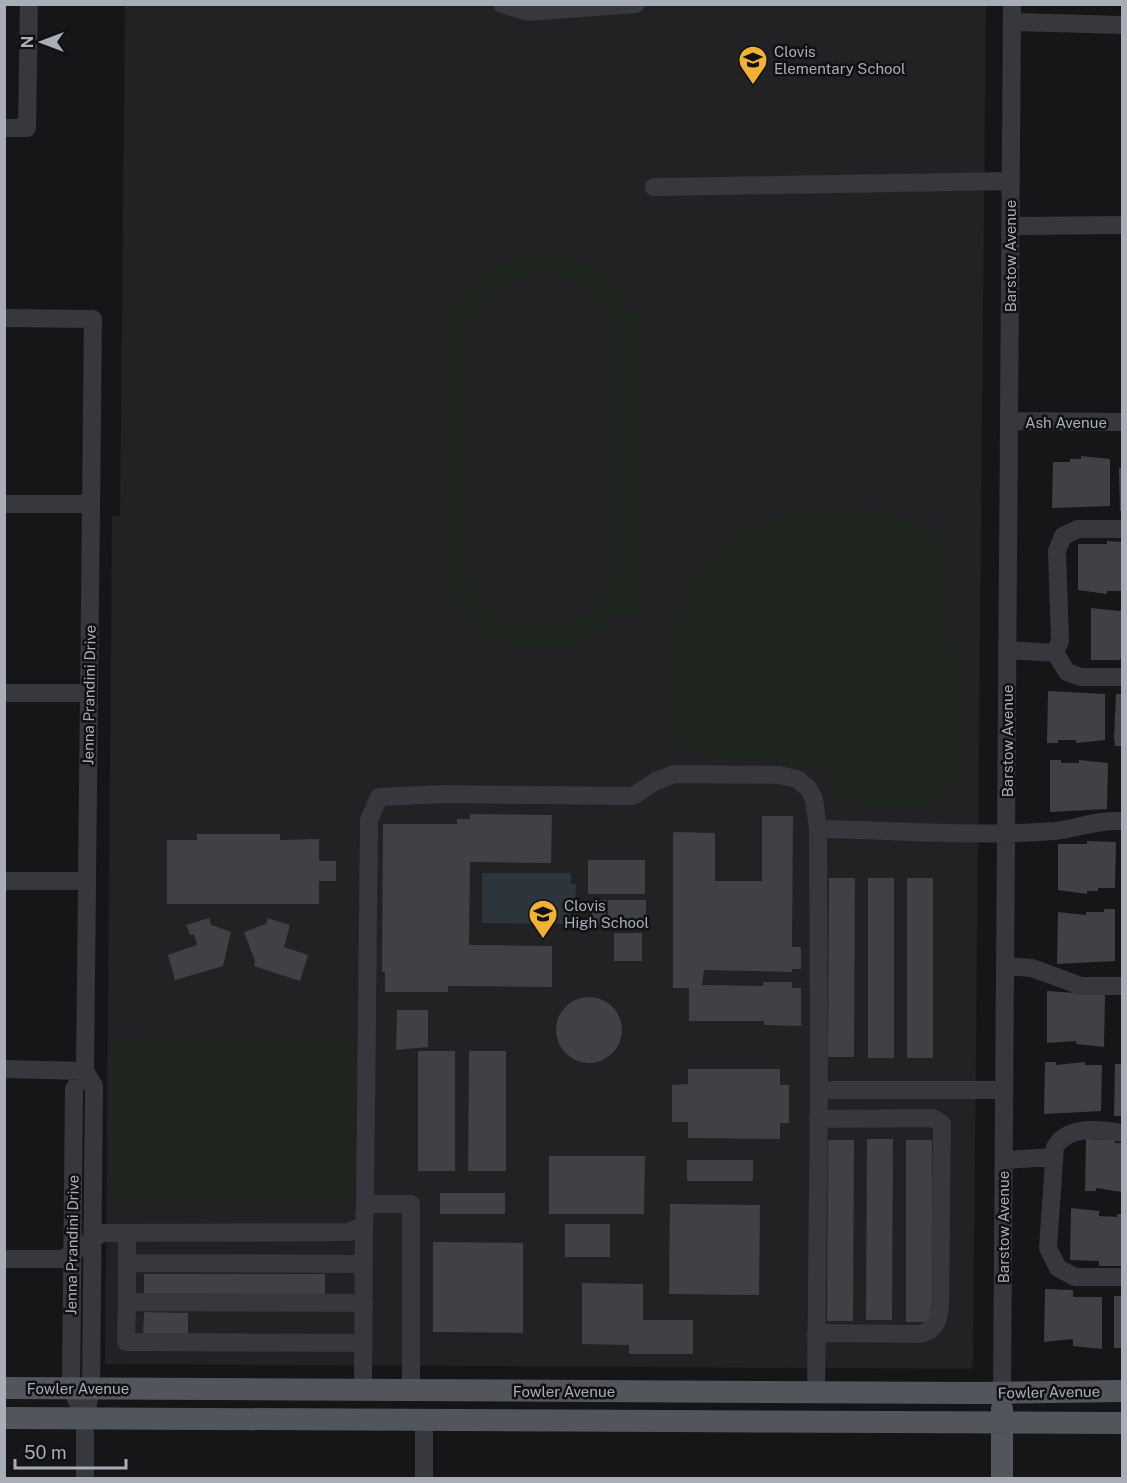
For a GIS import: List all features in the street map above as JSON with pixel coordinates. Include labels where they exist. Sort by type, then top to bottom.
[{"type":"main road","name":"Fowler Avenue","points":[[4,1388],[1002,1393],[1122,1391]]},
{"type":"main road","points":[[116,1419],[213,1407],[387,1407],[399,1404],[411,1390]]},
{"type":"main road","points":[[424,1421],[432,1407],[440,1403],[550,1403],[636,1391]]},
{"type":"main road","name":"Barstow Avenue","points":[[1002,1393],[1002,1479]]},
{"type":"main road","name":"Fowler Avenue","points":[[4,1418],[1122,1423]]},
{"type":"street","points":[[4,128],[27,128],[29,4]]},
{"type":"street","points":[[502,4],[528,12],[636,4]]},
{"type":"street","points":[[1012,13],[1122,25]]},
{"type":"street","name":"Barstow Avenue","points":[[1002,1393],[1012,13]]},
{"type":"street","points":[[654,186],[1011,181]]},
{"type":"street","points":[[1011,226],[1122,225]]},
{"type":"street","name":"Jenna Prandini Drive","points":[[4,318],[93,319],[85,1071],[74,1089],[72,1254],[81,1388]]},
{"type":"street","name":"Ash Avenue","points":[[1009,422],[1122,422]]},
{"type":"street","points":[[4,504],[91,504]]},
{"type":"street","points":[[1055,654],[1060,642],[1057,551],[1063,536],[1078,529],[1122,529]]},
{"type":"street","points":[[1008,650],[1055,654]]},
{"type":"street","points":[[1055,654],[1067,672],[1081,677],[1122,677]]},
{"type":"street","points":[[4,693],[89,693]]},
{"type":"street","points":[[363,1389],[369,820],[379,797],[445,794],[633,796],[656,781],[674,774],[779,775],[797,779],[808,788],[813,800],[818,829],[819,1090],[816,1391]]},
{"type":"street","points":[[818,829],[1056,831],[1098,820],[1122,821]]},
{"type":"street","points":[[4,881],[87,881]]},
{"type":"street","points":[[1005,966],[1032,968],[1081,986],[1122,986]]},
{"type":"street","points":[[4,1069],[85,1071]]},
{"type":"street","name":"Jenna Prandini Drive","points":[[81,1388],[92,1241],[94,1086],[85,1071]]},
{"type":"street","points":[[819,1090],[1004,1090]]},
{"type":"street","points":[[816,1333],[919,1334],[929,1332],[935,1327],[940,1306],[942,1124],[933,1118],[818,1119]]},
{"type":"street","points":[[1122,1133],[1071,1132],[1061,1137],[1055,1147],[1048,1248],[1058,1268],[1075,1277],[1122,1277]]},
{"type":"street","points":[[1004,1160],[1054,1157]]},
{"type":"street","points":[[365,1204],[411,1204],[411,1390]]},
{"type":"street","points":[[4,1259],[63,1259],[102,1233],[349,1232],[364,1225]]},
{"type":"street","points":[[127,1233],[126,1342],[363,1343]]},
{"type":"street","points":[[127,1263],[364,1264]]},
{"type":"street","points":[[127,1302],[364,1303]]},
{"type":"street","points":[[81,1388],[85,1419],[85,1479]]},
{"type":"street","points":[[424,1421],[424,1479]]},
{"type":"shaded area","name":"Clovis High School","points":[[125,5],[986,5],[973,1364],[971,1369],[105,1364],[112,516],[120,515]]},
{"type":"shaded area","points":[[542,252],[570,257],[582,262],[614,286],[630,310],[638,310],[637,616],[616,616],[615,614],[589,635],[562,646],[534,649],[508,643],[484,630],[464,610],[450,583],[443,551],[444,349],[447,329],[462,295],[474,281],[504,261]],"holes":[[[530,274],[554,274],[576,282],[603,305],[613,326],[617,350],[616,552],[607,585],[590,609],[566,623],[540,627],[513,623],[490,608],[472,585],[464,552],[466,337],[481,304],[497,288]]]},
{"type":"shaded area","points":[[831,507],[868,510],[938,527],[938,552],[950,553],[947,617],[964,703],[966,739],[960,765],[946,791],[933,802],[918,808],[884,809],[831,796],[836,766],[679,752],[678,736],[667,697],[667,663],[678,613],[702,568],[719,550],[740,534],[764,521],[780,515]]},
{"type":"shaded area","points":[[482,873],[571,873],[571,884],[576,884],[575,911],[570,912],[570,924],[482,923]]},
{"type":"shaded area","points":[[111,1039],[353,1040],[353,1200],[110,1199]]},
{"type":"building","points":[[1081,456],[1110,459],[1110,506],[1052,508],[1053,462],[1070,462],[1070,459],[1081,459]]},
{"type":"building","points":[[1119,468],[1122,468],[1122,511],[1120,511]]},
{"type":"building","points":[[1107,541],[1122,542],[1122,591],[1107,591],[1107,594],[1078,590],[1078,544],[1107,544]]},
{"type":"building","points":[[1091,608],[1120,611],[1122,608],[1122,657],[1119,660],[1091,660]]},
{"type":"building","points":[[1048,691],[1105,694],[1105,740],[1076,743],[1076,740],[1058,740],[1058,743],[1047,743]]},
{"type":"building","points":[[1116,694],[1122,694],[1122,746],[1115,746]]},
{"type":"building","points":[[1050,760],[1061,760],[1061,763],[1079,763],[1079,760],[1108,763],[1107,809],[1050,812]]},
{"type":"building","points":[[470,814],[552,815],[551,863],[470,862],[469,945],[552,946],[552,987],[448,986],[448,992],[385,992],[385,972],[382,972],[383,824],[457,824],[457,819],[470,819]]},
{"type":"building","points":[[762,816],[793,816],[792,947],[801,947],[801,969],[792,969],[792,972],[704,970],[702,985],[763,986],[763,982],[792,982],[792,988],[801,988],[801,1026],[764,1025],[764,1021],[689,1021],[689,988],[673,988],[673,832],[715,833],[715,881],[762,881]]},
{"type":"building","points":[[197,834],[280,834],[280,840],[319,839],[319,861],[336,861],[336,881],[319,881],[319,904],[167,904],[167,840],[197,840]]},
{"type":"building","points":[[1087,841],[1116,842],[1115,888],[1098,888],[1098,891],[1087,891],[1087,894],[1058,890],[1058,844],[1087,844]]},
{"type":"building","points":[[588,860],[645,860],[645,894],[588,894]]},
{"type":"building","points":[[829,878],[855,878],[854,1057],[828,1057]]},
{"type":"building","points":[[868,878],[894,878],[894,1058],[868,1058]]},
{"type":"building","points":[[907,878],[933,878],[933,1058],[907,1058]]},
{"type":"building","points":[[592,900],[606,900],[606,927],[592,927]]},
{"type":"building","points":[[608,900],[646,900],[646,919],[608,919]]},
{"type":"building","points":[[1104,909],[1115,909],[1115,961],[1057,964],[1058,912],[1086,915],[1086,912],[1104,912]]},
{"type":"building","points":[[209,918],[211,925],[231,932],[223,966],[175,980],[168,955],[197,945],[194,934],[190,935],[186,925]]},
{"type":"building","points":[[268,918],[290,925],[284,947],[308,955],[300,981],[254,966],[255,961],[244,932],[266,924]]},
{"type":"building","points":[[614,933],[642,933],[642,961],[614,961]]},
{"type":"building","points":[[1047,991],[1105,995],[1104,1047],[1076,1044],[1076,1041],[1047,1043]]},
{"type":"building","points":[[589,997],[602,1000],[612,1007],[619,1017],[622,1030],[619,1043],[612,1053],[602,1060],[589,1063],[576,1060],[566,1053],[559,1043],[556,1030],[559,1017],[566,1007],[576,1000]]},
{"type":"building","points":[[397,1010],[428,1010],[428,1047],[396,1050]]},
{"type":"building","points":[[418,1051],[455,1051],[455,1171],[418,1171]]},
{"type":"building","points":[[469,1051],[506,1051],[506,1171],[468,1171]]},
{"type":"building","points":[[1045,1062],[1056,1062],[1056,1065],[1085,1062],[1085,1065],[1102,1065],[1101,1111],[1044,1114]]},
{"type":"building","points":[[1115,1064],[1122,1064],[1122,1116],[1114,1116]]},
{"type":"building","points":[[688,1069],[780,1069],[780,1085],[789,1085],[789,1123],[780,1123],[780,1139],[688,1138],[688,1122],[672,1122],[672,1085],[688,1084]]},
{"type":"building","points":[[867,1139],[893,1139],[892,1320],[866,1320]]},
{"type":"building","points":[[1086,1139],[1115,1140],[1115,1143],[1122,1143],[1122,1192],[1096,1188],[1096,1191],[1085,1191]]},
{"type":"building","points":[[828,1140],[854,1140],[853,1321],[827,1321]]},
{"type":"building","points":[[906,1140],[932,1140],[932,1322],[906,1322]]},
{"type":"building","points":[[549,1156],[645,1156],[644,1214],[549,1214]]},
{"type":"building","points":[[687,1160],[753,1160],[753,1181],[687,1181]]},
{"type":"building","points":[[440,1193],[505,1193],[505,1214],[440,1214]]},
{"type":"building","points":[[670,1204],[760,1205],[759,1295],[669,1294]]},
{"type":"building","points":[[1071,1208],[1099,1211],[1099,1216],[1117,1217],[1117,1214],[1122,1214],[1122,1266],[1099,1266],[1099,1261],[1070,1260]]},
{"type":"building","points":[[565,1224],[610,1224],[610,1257],[565,1257]]},
{"type":"building","points":[[433,1242],[523,1243],[523,1333],[433,1332]]},
{"type":"building","points":[[144,1274],[325,1274],[325,1298],[144,1297]]},
{"type":"building","points":[[582,1283],[643,1284],[643,1320],[693,1320],[693,1354],[629,1354],[629,1345],[582,1344]]},
{"type":"building","points":[[1045,1289],[1073,1290],[1073,1297],[1102,1297],[1102,1349],[1073,1346],[1073,1339],[1044,1342]]},
{"type":"building","points":[[1114,1296],[1122,1296],[1122,1348],[1114,1348]]},
{"type":"building","points":[[144,1312],[188,1313],[188,1337],[143,1337]]},
{"type":"place","name":"Clovis Elementary School","points":[[753,86]]},
{"type":"place","name":"Clovis High School","points":[[543,940]]}]
